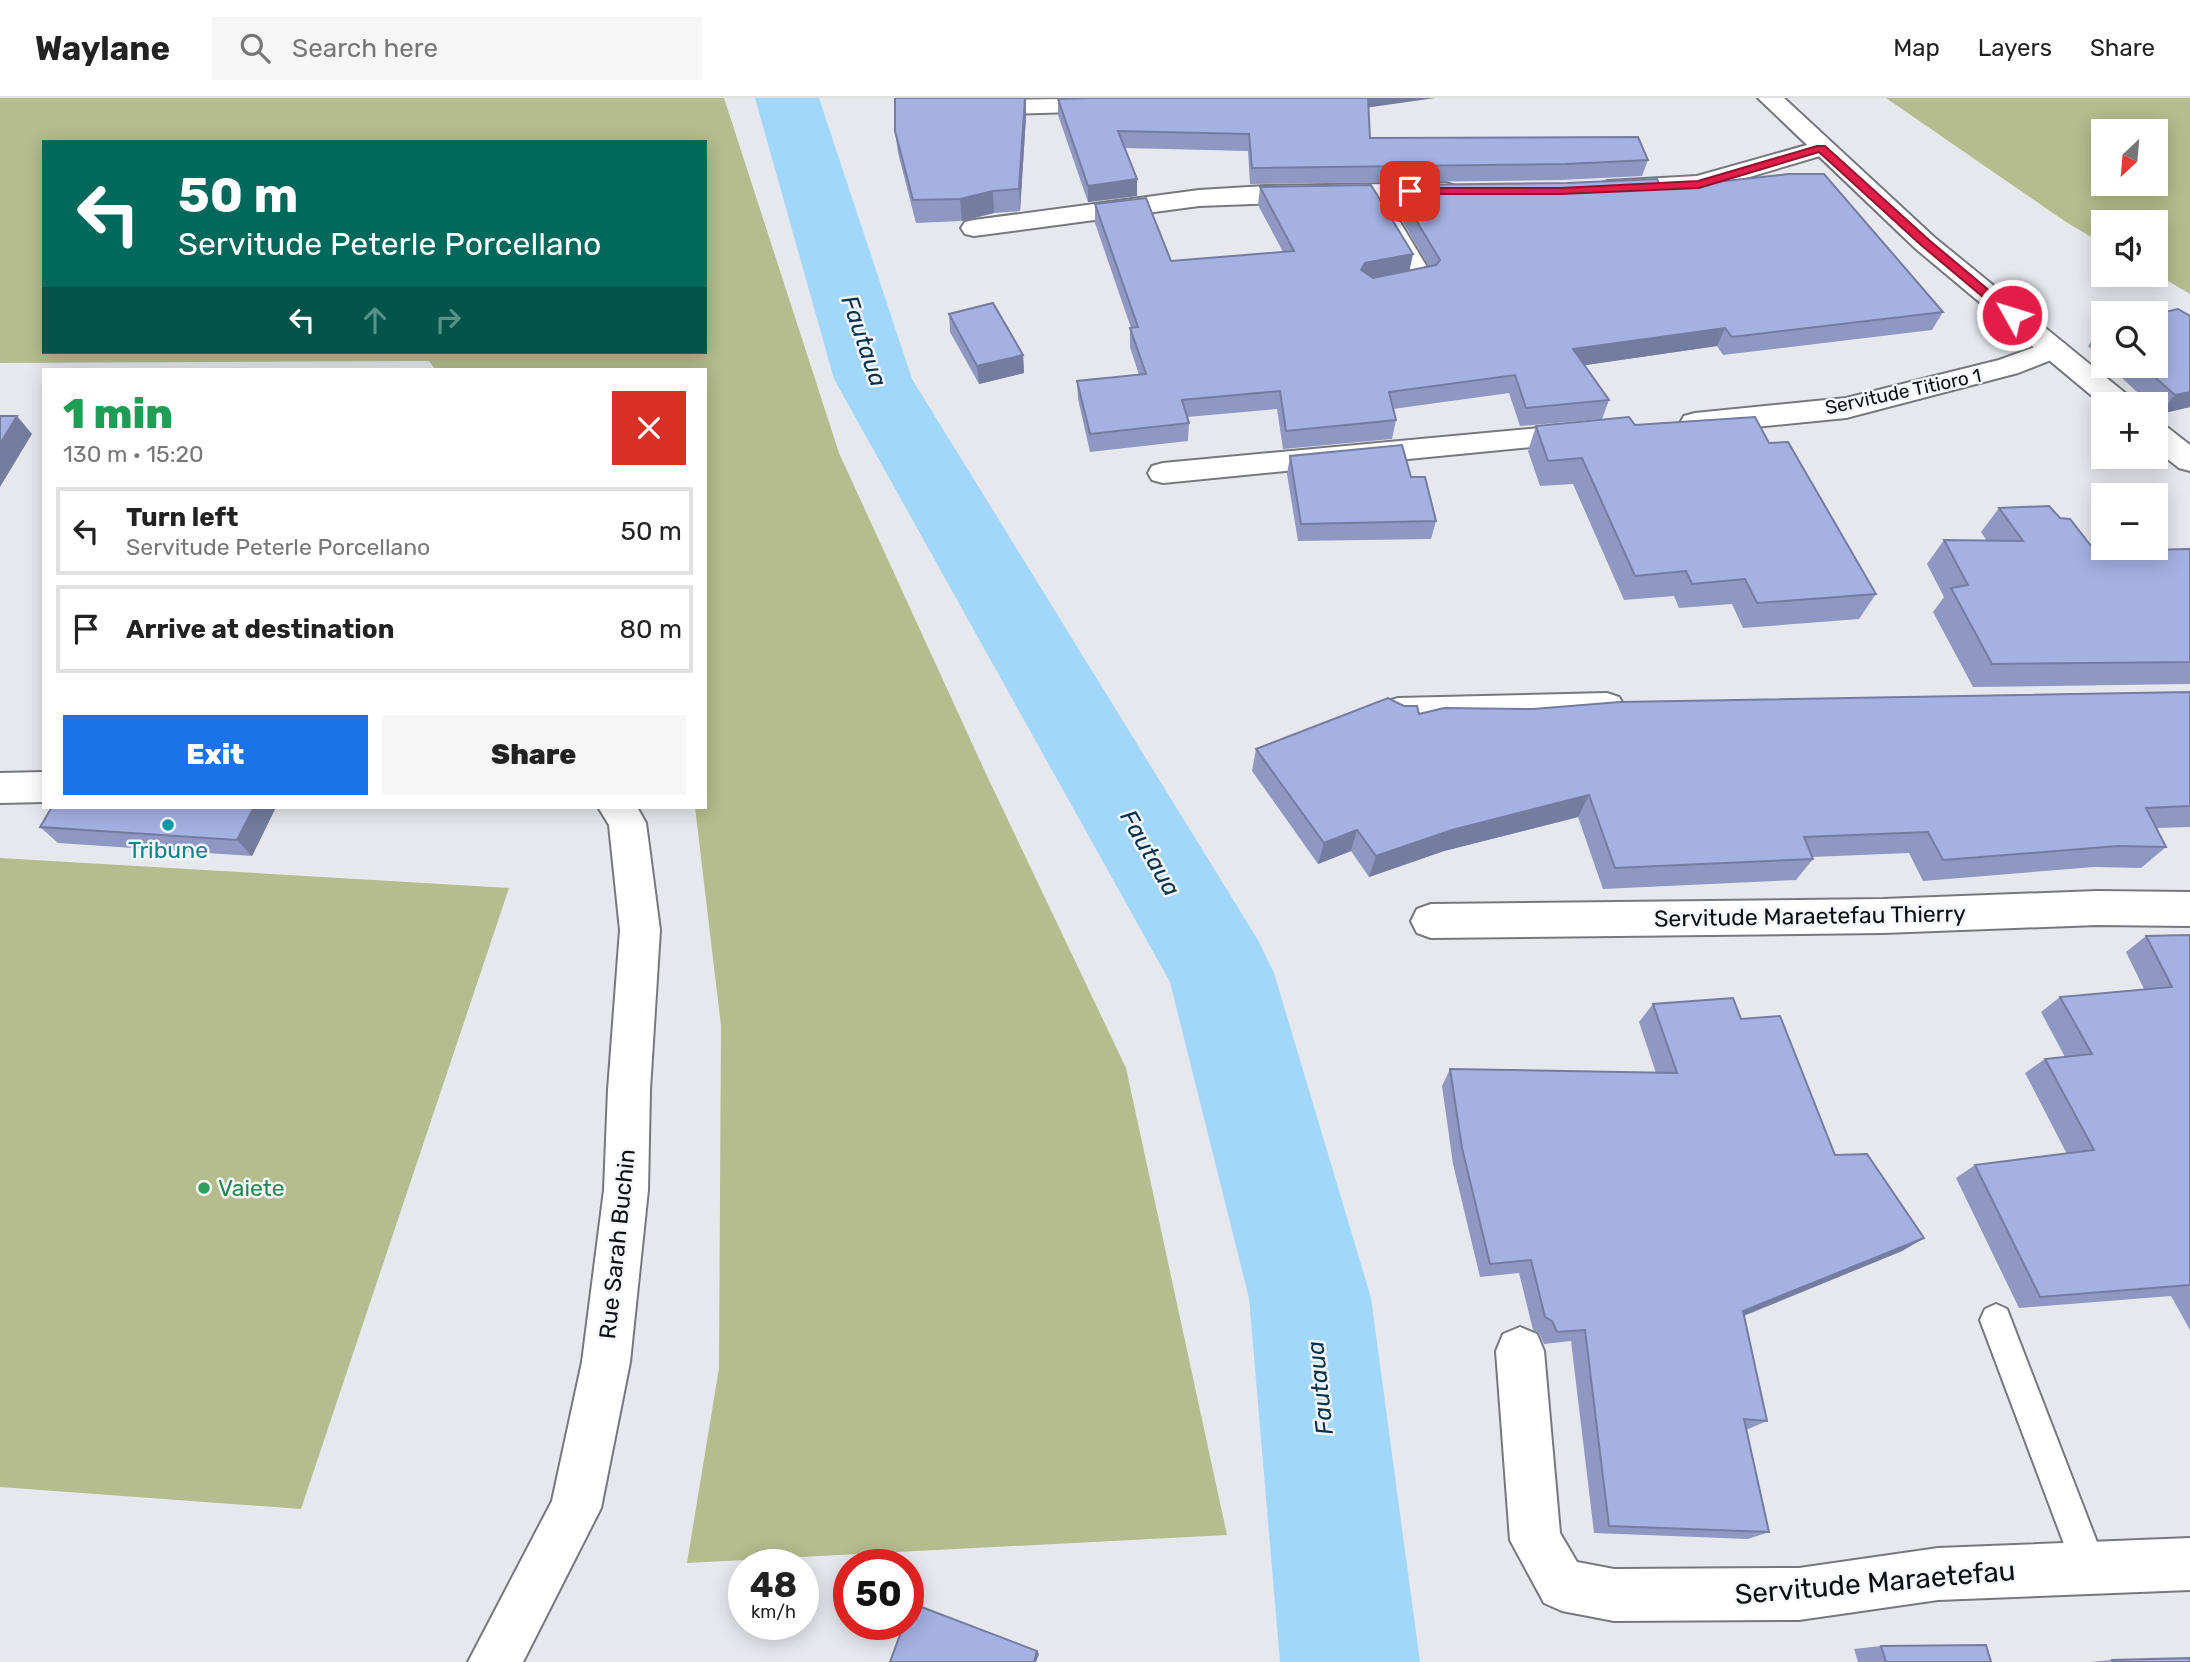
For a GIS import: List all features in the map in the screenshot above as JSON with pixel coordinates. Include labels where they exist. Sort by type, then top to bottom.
[{"type":"street","points":[[1770,98],[1925,243],[2106,392]]},
{"type":"street","points":[[1006,107],[1138,103]]},
{"type":"street","points":[[1588,190],[1699,184],[1821,148]]},
{"type":"street","points":[[974,229],[1199,198],[1465,191]]},
{"type":"street","name":"Servitude Titioro 1","points":[[1671,426],[1846,408],[2008,368],[2054,349]]},
{"type":"street","points":[[1163,473],[1603,432]]},
{"type":"street","points":[[2168,444],[2190,461]]},
{"type":"street","points":[[1398,712],[1635,707]]},
{"type":"street","name":"Rue Sarah Buchin","points":[[495,1662],[576,1508],[606,1362],[626,1190],[629,1090],[640,930],[627,822],[618,809]]},
{"type":"street","name":"Servitude Maraetefau Thierry","points":[[1430,921],[1883,916],[2097,908],[2190,909]]},
{"type":"street","name":"Servitude Maraetefau","points":[[1520,1351],[1535,1540],[1562,1585],[1614,1595],[1799,1594],[1938,1574],[2190,1564]]},
{"type":"lane","points":[[1373,192],[1424,277],[1380,286]]},
{"type":"lane","points":[[1996,1321],[2090,1568]]},
{"type":"green space","points":[[0,98],[724,98],[839,453],[987,776],[1126,1068],[1227,1535],[924,1551],[833,1549],[833,1555],[819,1556],[819,1549],[728,1549],[728,1561],[687,1563],[719,1368],[721,1026],[695,809],[707,809],[707,368],[434,368],[429,361],[0,363]]},
{"type":"green space","points":[[1886,98],[2190,98],[2190,294],[2168,281],[2168,210],[2091,210],[2091,237]]},
{"type":"green space","name":"Vaiete","points":[[0,858],[509,888],[301,1509],[0,1487]]},
{"type":"building","points":[[895,98],[1025,98],[1019,189],[993,191],[960,199],[913,200],[895,131]]},
{"type":"building","points":[[1368,98],[1370,138],[1638,137],[1648,160],[1566,164],[1252,168],[1249,134],[1118,131],[1137,179],[1088,186],[1058,99]]},
{"type":"building","points":[[1789,174],[1824,174],[1943,312],[1732,337],[1725,328],[1573,349],[1609,400],[1526,408],[1515,375],[1389,392],[1396,420],[1286,431],[1280,391],[1182,400],[1189,423],[1090,434],[1077,381],[1146,374],[1130,328],[1138,327],[1095,204],[1146,198],[1171,261],[1294,251],[1260,187],[1371,185],[1413,254],[1365,263],[1361,270],[1373,278],[1436,265],[1440,260],[1395,185],[1657,179],[1661,188]]},
{"type":"building","points":[[993,303],[1023,355],[977,366],[949,314]]},
{"type":"building","points":[[2178,309],[2190,316],[2190,392],[2175,395],[2156,378],[2168,378],[2168,311]]},
{"type":"building","points":[[0,416],[17,416],[0,444]]},
{"type":"building","points":[[1629,417],[1635,425],[1755,417],[1769,443],[1788,442],[1876,594],[1757,603],[1745,579],[1692,584],[1686,571],[1635,576],[1582,458],[1548,461],[1536,426]]},
{"type":"building","points":[[1402,445],[1411,477],[1425,477],[1436,521],[1301,524],[1290,456]]},
{"type":"building","points":[[2049,506],[2060,518],[2070,519],[2091,546],[2091,560],[2168,560],[2168,549],[2190,549],[2190,662],[1992,664],[1951,588],[1968,585],[1944,540],[2023,541],[1999,508]]},
{"type":"building","points":[[2190,692],[2190,806],[2146,808],[2166,847],[2118,846],[1943,860],[1928,832],[1804,837],[1813,859],[1615,868],[1589,795],[1452,830],[1376,856],[1357,830],[1324,843],[1256,749],[1388,698],[1404,706],[1417,706],[1419,714],[1444,708],[1533,709],[1620,702]]},
{"type":"building","points":[[51,809],[253,809],[237,840],[40,827]]},
{"type":"building","points":[[2190,935],[2190,1285],[2040,1297],[1975,1165],[2094,1150],[2045,1059],[2092,1054],[2060,997],[2172,987],[2146,936]]},
{"type":"building","points":[[1733,998],[1741,1019],[1780,1016],[1835,1155],[1867,1154],[1924,1238],[1743,1311],[1767,1421],[1744,1419],[1769,1532],[1609,1526],[1585,1330],[1557,1332],[1552,1321],[1545,1317],[1531,1260],[1490,1264],[1462,1148],[1450,1069],[1677,1073],[1653,1004]]},
{"type":"building","points":[[924,1608],[1037,1651],[1034,1662],[890,1662],[898,1640],[924,1640]]},
{"type":"building","points":[[1986,1645],[1991,1662],[1886,1662],[1881,1646]]},
{"type":"building","points":[[2190,1658],[2190,1662],[2112,1660]]},
{"type":"waterway","name":"Fautaua","points":[[787,98],[873,379],[1221,973],[1310,1298],[1350,1662]]},
{"type":"place","name":"Tribune","points":[[168,825]]},
{"type":"place","name":"Vaiete","points":[[204,1188]]},
{"type":"route","points":[[1410,191],[1561,191],[1699,184],[1821,148],[1925,243],[2012,315]]}]
